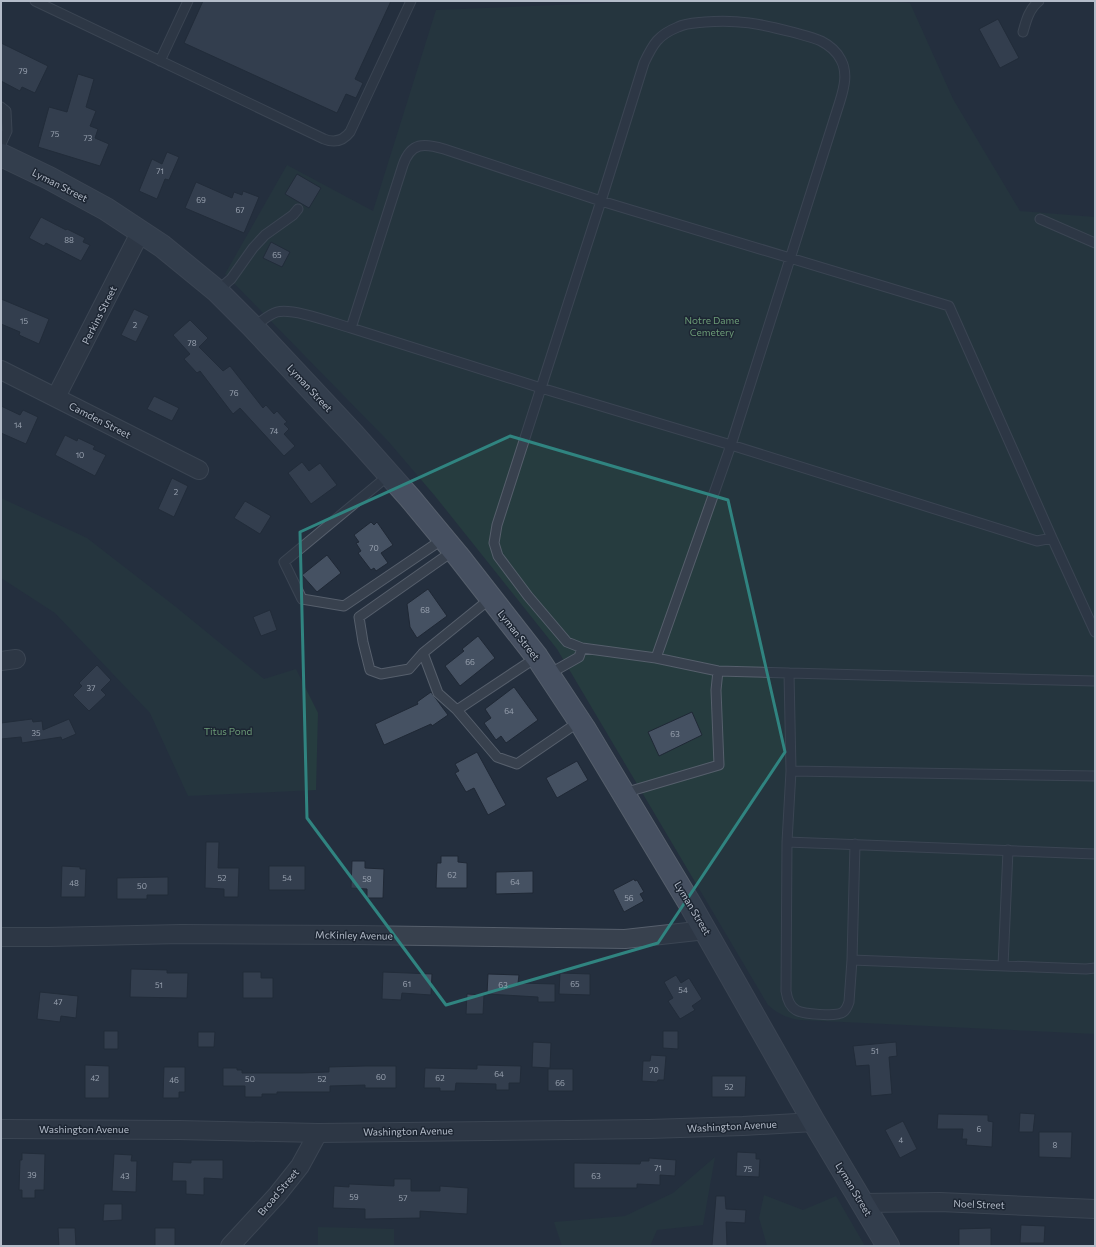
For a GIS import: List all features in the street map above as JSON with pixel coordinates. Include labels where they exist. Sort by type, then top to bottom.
[{"type":"main road","name":"Lyman Street","points":[[1,155],[49,178],[106,209],[141,231],[190,268],[217,291],[254,327],[410,498],[543,665],[580,721],[706,930],[814,1122],[888,1246]]},
{"type":"street","name":"Perkins Street","points":[[56,397],[141,231]]},
{"type":"street","name":"Camden Street","points":[[1,370],[199,470]]},
{"type":"street","name":"McKinley Avenue","points":[[1,937],[189,934],[625,939],[706,930]]},
{"type":"street","name":"Washington Avenue","points":[[1,1129],[318,1133],[649,1129],[814,1122]]},
{"type":"street","name":"Broad Street","points":[[230,1246],[277,1195],[300,1166],[318,1133]]},
{"type":"street","name":"Noel Street","points":[[862,1203],[940,1202],[1095,1209]]},
{"type":"lane","points":[[35,1],[324,139],[332,141],[340,140],[350,132],[411,1]]},
{"type":"lane","points":[[160,61],[188,1]]},
{"type":"lane","points":[[1023,32],[1027,18],[1034,5],[1039,1]]},
{"type":"lane","points":[[656,658],[731,445],[845,83],[841,60],[833,49],[822,42],[810,37],[770,26],[730,20],[678,26],[659,38],[652,45],[644,63],[497,525],[494,543],[498,556],[528,596],[568,642],[582,648],[656,658],[718,671],[1095,681]]},
{"type":"lane","points":[[1,107],[6,111],[7,131],[1,144]]},
{"type":"lane","points":[[351,328],[403,165],[409,153],[416,147],[431,145],[601,201],[949,306],[1095,632]]},
{"type":"lane","points":[[217,291],[231,279],[253,248],[265,235],[293,215],[298,209]]},
{"type":"lane","points":[[1040,219],[1095,244]]},
{"type":"lane","points":[[254,327],[276,312],[297,312],[731,445],[1037,541],[1052,538]]},
{"type":"lane","points":[[389,475],[284,562],[302,599],[344,606],[448,545]]},
{"type":"lane","points":[[448,545],[359,617],[370,670],[381,674],[409,669],[422,653],[491,598]]},
{"type":"lane","points":[[457,710],[543,665],[579,657],[582,648]]},
{"type":"lane","points":[[422,653],[438,693],[457,710],[497,757],[517,764],[580,721]]},
{"type":"lane","points":[[624,793],[719,765],[716,690],[718,671]]},
{"type":"lane","points":[[789,673],[791,771],[787,842],[785,988],[791,1006],[797,1011],[804,1013],[835,1014],[843,1012],[850,1002],[855,844]]},
{"type":"lane","points":[[791,771],[1095,776]]},
{"type":"lane","points":[[787,842],[1095,854]]},
{"type":"lane","points":[[1003,966],[1008,850]]},
{"type":"lane","points":[[852,960],[1086,969],[1095,968]]},
{"type":"highlighted area","points":[[510,436],[728,500],[785,752],[658,943],[446,1005],[307,818],[300,532]]},
{"type":"green space","name":"Notre Dame Cemetery","points":[[652,1],[885,1],[910,3],[953,99],[1020,211],[1095,217],[1095,1034],[800,1020],[783,1015],[768,1005],[557,649],[435,496],[388,441],[225,274],[287,165],[373,211],[436,10]]},
{"type":"green space","name":"Titus Pond","points":[[1,498],[87,538],[176,607],[264,679],[296,669],[318,713],[316,790],[188,796],[150,713],[55,613],[1,578]]},
{"type":"green space","points":[[715,1157],[703,1225],[657,1230],[650,1246],[562,1246],[554,1222],[625,1216],[673,1193]]},
{"type":"green space","points":[[764,1195],[803,1210],[836,1196],[865,1246],[767,1246],[759,1218]]},
{"type":"green space","points":[[318,1227],[394,1229],[394,1246],[318,1246]]},
{"type":"building","points":[[203,1],[391,1],[355,79],[363,83],[356,98],[346,94],[337,113],[184,43]]},
{"type":"building","points":[[998,19],[1019,58],[1000,68],[979,29]]},
{"type":"building","points":[[1,43],[48,66],[35,93],[22,87],[20,91],[1,81]]},
{"type":"building","points":[[78,74],[94,79],[86,107],[96,111],[90,126],[98,129],[95,138],[109,144],[100,166],[38,147],[49,107],[67,112]]},
{"type":"building","points":[[167,152],[179,157],[169,180],[165,179],[157,199],[139,191],[152,159],[162,164]]},
{"type":"building","points":[[297,174],[321,188],[309,208],[285,194]]},
{"type":"building","points":[[196,182],[232,198],[234,192],[242,195],[243,191],[259,197],[244,233],[185,208]]},
{"type":"building","points":[[41,217],[85,238],[83,242],[90,245],[81,261],[46,243],[44,246],[29,238]]},
{"type":"building","points":[[271,242],[290,252],[282,267],[263,258]]},
{"type":"building","points":[[1,299],[49,319],[39,344],[19,335],[20,332],[1,324]]},
{"type":"building","points":[[134,309],[149,316],[136,342],[121,335]]},
{"type":"building","points":[[190,320],[208,338],[199,347],[223,371],[230,366],[263,408],[266,405],[274,414],[277,411],[287,422],[284,424],[289,429],[284,434],[295,446],[284,456],[240,408],[233,414],[200,371],[197,373],[184,359],[190,354],[173,335]]},
{"type":"building","points":[[154,396],[179,408],[172,421],[147,409]]},
{"type":"building","points":[[1,406],[20,415],[23,410],[38,417],[26,444],[1,433]]},
{"type":"building","points":[[65,435],[77,441],[78,438],[95,446],[93,449],[106,455],[95,476],[55,455]]},
{"type":"building","points":[[302,462],[309,471],[320,463],[337,485],[311,504],[288,473]]},
{"type":"building","points":[[172,478],[188,486],[174,517],[158,509]]},
{"type":"building","points":[[245,501],[271,516],[260,534],[234,518]]},
{"type":"building","points":[[371,522],[374,525],[377,522],[393,545],[381,553],[388,563],[376,571],[374,568],[371,570],[358,553],[361,551],[356,543],[359,542],[354,535]]},
{"type":"building","points":[[327,555],[341,573],[317,592],[302,575]]},
{"type":"building","points":[[428,589],[447,616],[417,638],[410,627],[407,604]]},
{"type":"building","points":[[270,610],[277,630],[261,636],[253,617]]},
{"type":"building","points":[[478,636],[495,658],[460,686],[445,666],[464,651],[462,649]]},
{"type":"building","points":[[97,665],[111,680],[101,690],[106,695],[89,711],[73,695],[82,686],[79,683]]},
{"type":"building","points":[[514,687],[538,720],[506,743],[501,736],[496,740],[484,723],[491,718],[485,709]]},
{"type":"building","points":[[431,692],[448,715],[432,726],[431,724],[384,745],[375,724],[418,704],[417,702]]},
{"type":"building","points":[[692,712],[702,735],[659,756],[648,732]]},
{"type":"building","points":[[32,719],[33,722],[42,721],[43,730],[69,719],[76,734],[62,740],[61,737],[22,743],[21,737],[1,739],[1,723]]},
{"type":"building","points":[[477,752],[506,805],[488,815],[474,788],[466,792],[455,773],[459,771],[455,764]]},
{"type":"building","points":[[577,761],[588,780],[557,798],[546,778]]},
{"type":"building","points":[[206,842],[219,842],[218,868],[239,868],[238,897],[224,897],[224,889],[205,888]]},
{"type":"building","points":[[441,856],[458,856],[458,862],[467,863],[467,888],[436,888],[437,863],[441,863]]},
{"type":"building","points":[[352,861],[365,861],[365,868],[384,869],[383,898],[367,898],[367,889],[351,888]]},
{"type":"building","points":[[62,866],[80,867],[80,869],[86,869],[85,897],[61,897]]},
{"type":"building","points":[[269,866],[305,866],[305,890],[269,890]]},
{"type":"building","points":[[533,871],[533,893],[496,894],[496,872]]},
{"type":"building","points":[[168,877],[168,895],[147,895],[147,899],[117,899],[117,878]]},
{"type":"building","points":[[634,879],[635,881],[637,880],[644,892],[640,894],[644,901],[624,912],[613,890]]},
{"type":"building","points":[[131,969],[167,970],[167,973],[188,973],[187,998],[130,997]]},
{"type":"building","points":[[243,972],[261,972],[261,978],[273,978],[273,998],[243,998]]},
{"type":"building","points":[[383,972],[432,974],[431,995],[402,993],[401,1000],[382,999]]},
{"type":"building","points":[[560,973],[590,974],[590,995],[559,994]]},
{"type":"building","points":[[488,974],[519,975],[518,983],[555,984],[555,1002],[538,1002],[538,997],[487,994]]},
{"type":"building","points":[[676,975],[681,983],[689,978],[702,999],[692,1006],[695,1010],[680,1019],[668,1001],[673,998],[664,982]]},
{"type":"building","points":[[40,992],[78,996],[76,1018],[61,1016],[60,1022],[37,1019]]},
{"type":"building","points":[[467,994],[484,995],[483,1014],[466,1014]]},
{"type":"building","points":[[104,1031],[118,1031],[118,1049],[104,1049]]},
{"type":"building","points":[[663,1031],[678,1031],[678,1049],[663,1048]]},
{"type":"building","points":[[198,1032],[215,1032],[214,1047],[198,1047]]},
{"type":"building","points":[[533,1042],[551,1043],[550,1068],[532,1067]]},
{"type":"building","points":[[896,1042],[897,1056],[889,1057],[892,1094],[871,1096],[869,1065],[856,1066],[853,1046]]},
{"type":"building","points":[[651,1055],[666,1056],[664,1080],[658,1080],[657,1082],[642,1081],[643,1061],[650,1061]]},
{"type":"building","points":[[85,1065],[109,1066],[109,1098],[85,1098]]},
{"type":"building","points":[[477,1065],[521,1066],[520,1083],[509,1083],[509,1090],[496,1090],[496,1084],[456,1083],[455,1091],[440,1091],[440,1088],[424,1088],[425,1068],[477,1069]]},
{"type":"building","points":[[396,1066],[396,1088],[365,1088],[365,1085],[330,1086],[330,1092],[277,1092],[277,1094],[262,1094],[262,1097],[245,1097],[245,1086],[223,1086],[223,1068],[237,1068],[237,1070],[242,1070],[242,1073],[302,1073],[329,1072],[329,1067]]},
{"type":"building","points":[[164,1067],[185,1067],[185,1092],[179,1092],[179,1098],[163,1098]]},
{"type":"building","points":[[548,1069],[573,1069],[573,1091],[548,1091]]},
{"type":"building","points":[[712,1076],[746,1076],[745,1097],[712,1097]]},
{"type":"building","points":[[1020,1113],[1035,1114],[1033,1132],[1019,1132]]},
{"type":"building","points":[[938,1114],[988,1115],[988,1121],[993,1122],[992,1147],[966,1145],[967,1139],[962,1139],[963,1129],[937,1129]]},
{"type":"building","points":[[903,1121],[917,1149],[900,1158],[885,1130]]},
{"type":"building","points":[[1039,1132],[1072,1132],[1071,1158],[1039,1157]]},
{"type":"building","points":[[737,1152],[756,1153],[756,1159],[760,1159],[759,1177],[736,1176]]},
{"type":"building","points":[[22,1153],[45,1154],[44,1190],[35,1190],[35,1198],[22,1198],[22,1190],[19,1190],[20,1160],[22,1160]]},
{"type":"building","points":[[114,1154],[132,1155],[131,1161],[137,1161],[136,1192],[112,1191]]},
{"type":"building","points":[[649,1158],[676,1160],[675,1176],[660,1175],[660,1185],[637,1184],[637,1188],[574,1188],[574,1163],[640,1164],[641,1161],[649,1161]]},
{"type":"building","points":[[191,1160],[223,1160],[223,1179],[204,1178],[204,1195],[186,1194],[186,1181],[172,1181],[173,1162],[191,1163]]},
{"type":"building","points":[[394,1179],[411,1179],[411,1191],[440,1191],[440,1186],[468,1188],[467,1214],[420,1211],[420,1218],[365,1219],[365,1209],[333,1208],[334,1186],[349,1187],[349,1184],[394,1186]]},
{"type":"building","points":[[716,1196],[725,1196],[726,1209],[746,1210],[745,1223],[726,1222],[727,1246],[712,1246]]},
{"type":"building","points":[[104,1204],[122,1204],[122,1220],[103,1221]]},
{"type":"building","points":[[1021,1225],[1045,1226],[1044,1243],[1020,1243]]},
{"type":"building","points":[[58,1228],[75,1228],[76,1246],[59,1246]]},
{"type":"building","points":[[155,1228],[175,1228],[175,1246],[155,1246]]},
{"type":"building","points":[[991,1228],[991,1246],[959,1246],[959,1229]]}]
